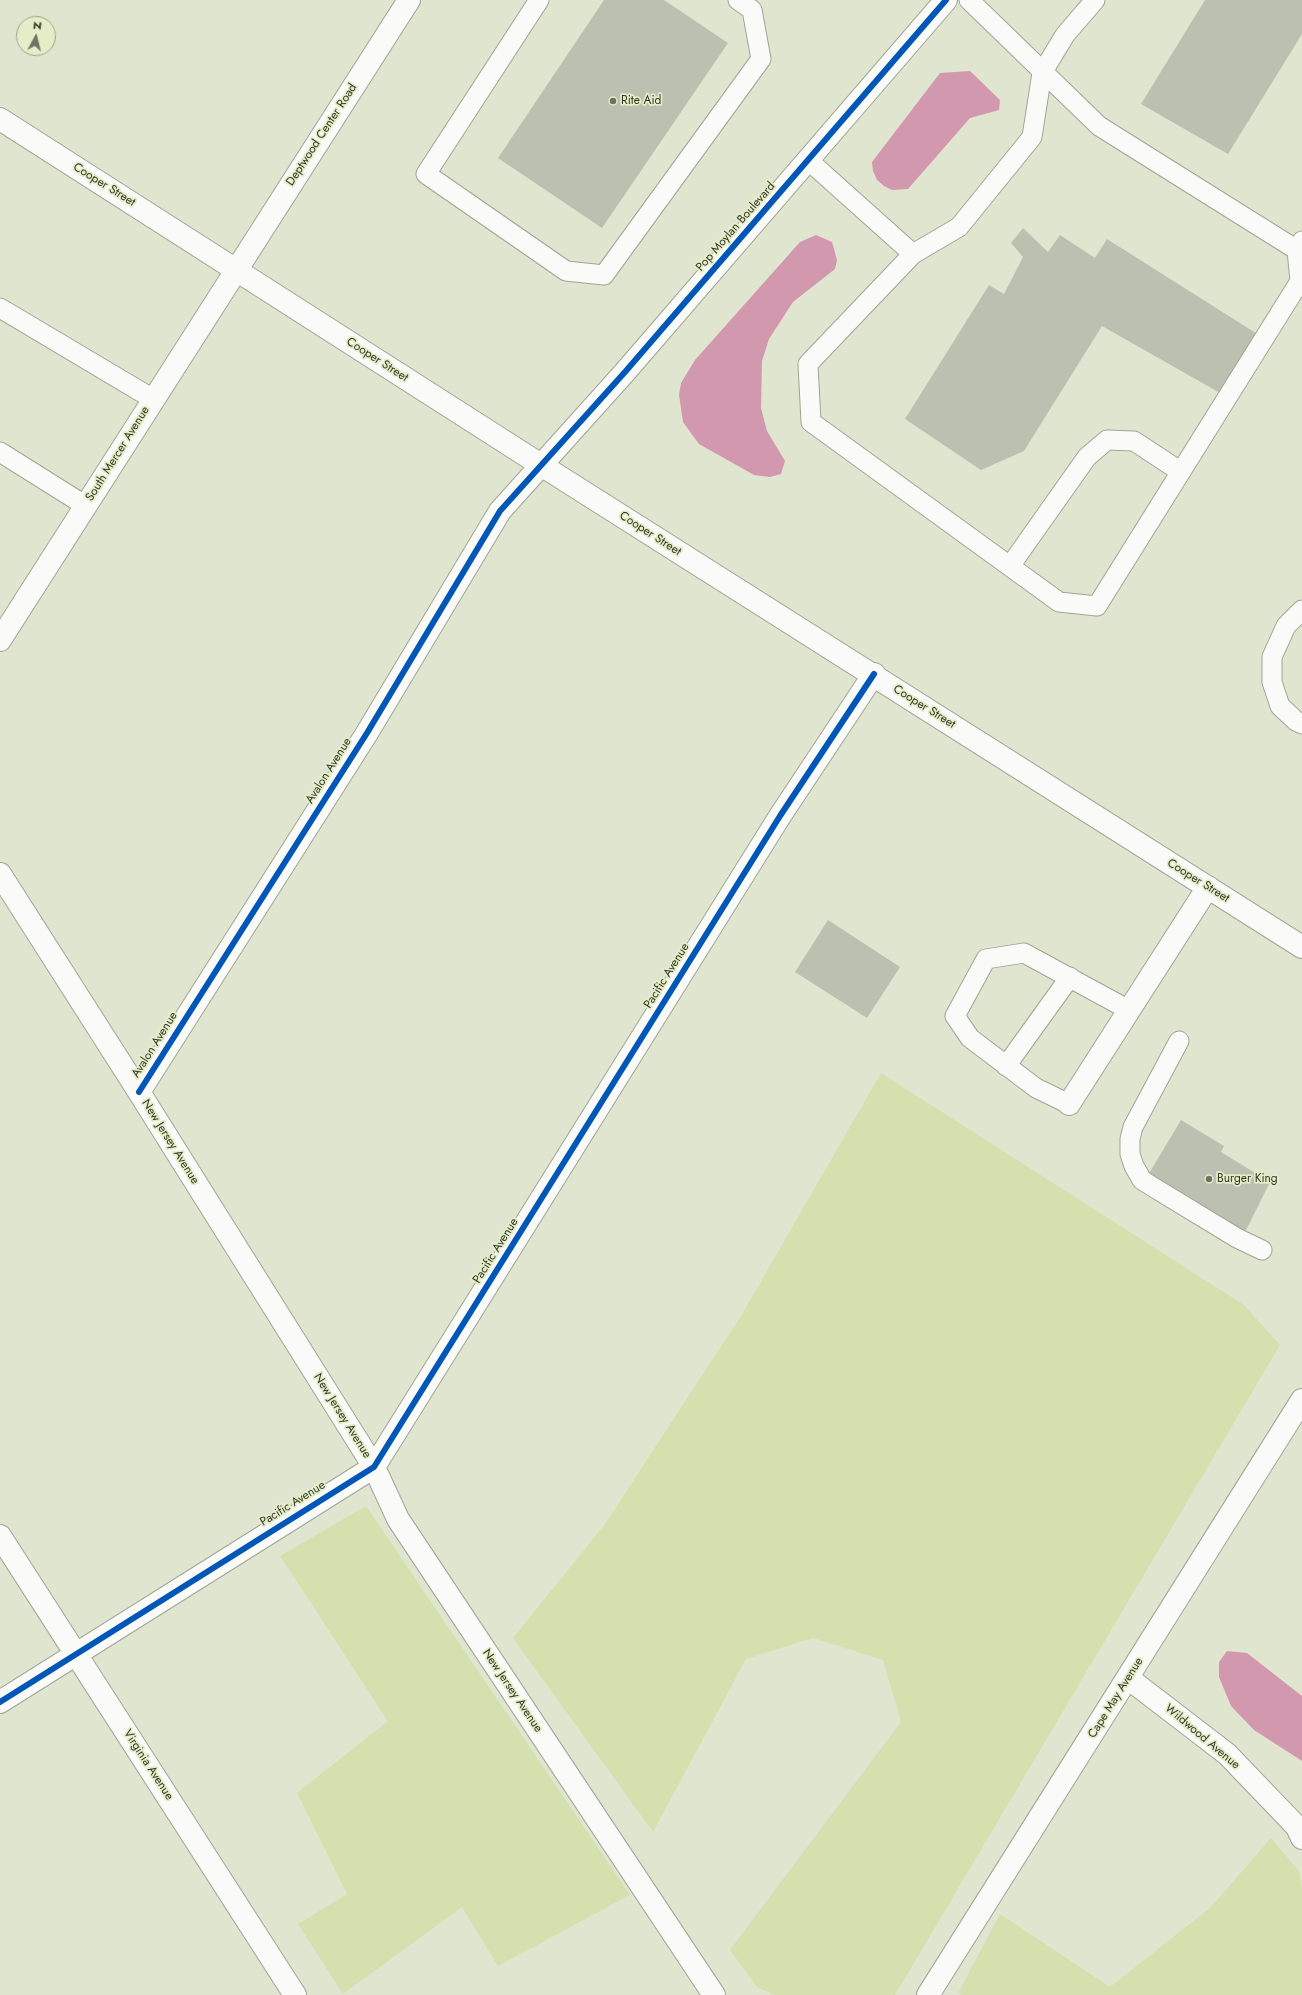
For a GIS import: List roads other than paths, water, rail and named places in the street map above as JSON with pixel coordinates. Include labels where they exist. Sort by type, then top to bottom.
[{"type":"street","name":"Deptwood Center Road","points":[[236,269],[409,0]]},
{"type":"street","name":"Pop Moylan Boulevard","points":[[541,465],[625,372],[946,0]]},
{"type":"street","name":"Cooper Street","points":[[0,119],[541,465],[874,674],[1302,947]]},
{"type":"street","name":"South Mercer Avenue","points":[[0,640],[236,269]]},
{"type":"street","name":"Avalon Avenue","points":[[139,1092],[367,733],[500,511],[541,465]]},
{"type":"street","name":"Pacific Avenue","points":[[0,1702],[374,1467],[776,823],[874,674]]},
{"type":"street","name":"New Jersey Avenue","points":[[0,874],[139,1092],[374,1467],[398,1519],[714,1995]]},
{"type":"street","points":[[1069,1104],[1208,887]]},
{"type":"street","name":"Cape May Avenue","points":[[928,1995],[1302,1400]]},
{"type":"street","name":"Virginia Avenue","points":[[0,1536],[295,1995]]},
{"type":"street","name":"Wildwood Avenue","points":[[1128,1678],[1227,1754],[1297,1827],[1302,1838]]},
{"type":"lane","points":[[539,0],[426,174],[566,271],[604,275],[761,59],[752,10],[738,0]]},
{"type":"lane","points":[[969,0],[1042,72],[1099,126],[1299,245],[1300,280],[1097,606],[1059,602],[811,422],[808,364],[913,254],[959,227],[1032,137],[1042,72],[1065,35],[1095,0]]},
{"type":"lane","points":[[808,160],[913,254]]},
{"type":"lane","points":[[0,308],[153,399]]},
{"type":"lane","points":[[1010,566],[1087,457],[1107,440],[1134,441],[1181,472]]},
{"type":"lane","points":[[0,452],[86,506]]},
{"type":"lane","points":[[1302,610],[1286,626],[1272,657],[1272,682],[1280,706],[1296,721],[1302,724]]},
{"type":"lane","points":[[1069,1104],[1036,1088],[1006,1066],[970,1038],[955,1016],[986,959],[1024,953],[1070,976],[1129,1010]]},
{"type":"lane","points":[[1006,1066],[1070,976]]},
{"type":"lane","points":[[1179,1041],[1133,1127],[1130,1139],[1130,1154],[1134,1166],[1142,1180],[1237,1238],[1262,1250]]},
{"type":"place","name":"Rite Aid","points":[[613,101]]},
{"type":"place","name":"Burger King","points":[[1209,1179]]}]
